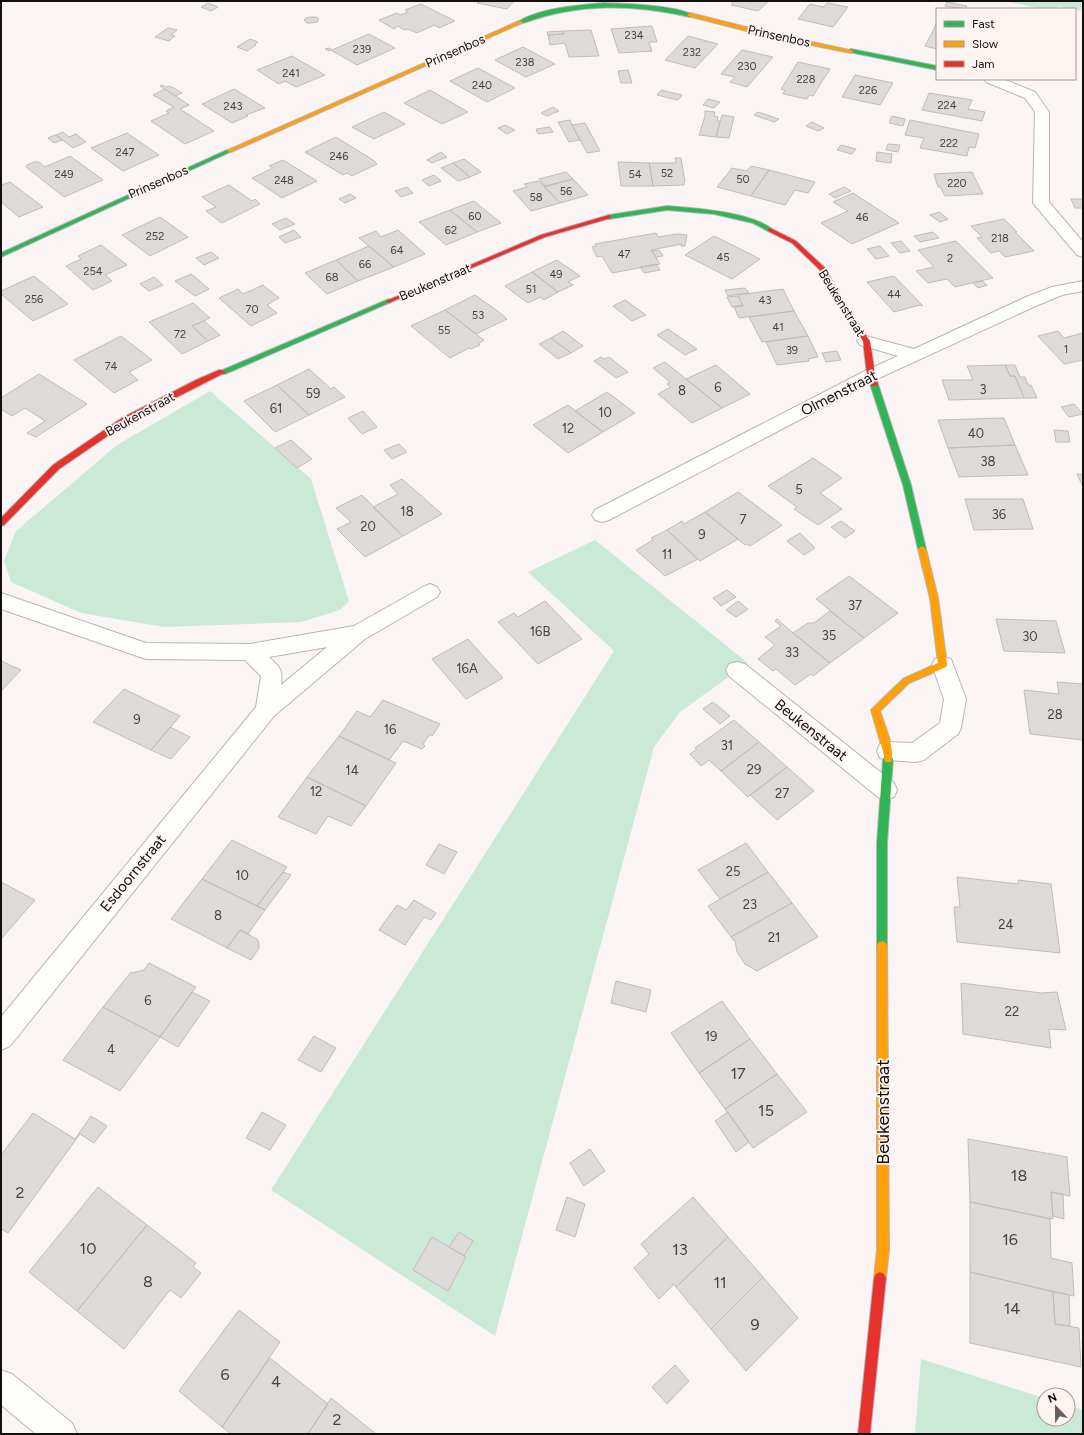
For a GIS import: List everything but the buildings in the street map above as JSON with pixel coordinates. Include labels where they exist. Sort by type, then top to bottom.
[{"type":"street","name":"Prinsenbos","points":[[1,255],[146,188],[532,17],[573,4],[626,5],[678,12],[766,34],[936,68]]},
{"type":"street","points":[[993,80],[1030,95],[1042,112],[1041,203],[1083,252]]},
{"type":"street","name":"Beukenstraat","points":[[1,523],[56,467],[125,420],[199,382],[543,236],[612,216],[667,208],[714,212],[755,222],[794,242],[822,268],[845,311],[866,341],[871,375],[907,485],[934,598],[943,665],[955,699],[950,728],[916,753],[888,751]]},
{"type":"street","name":"Olmenstraat","points":[[602,515],[871,375],[1032,302],[1058,292],[1083,286]]},
{"type":"street","name":"Beukenstraat","points":[[866,341],[916,355]]},
{"type":"street","name":"Esdoornstraat","points":[[1,1037],[266,710],[359,632],[430,592]]},
{"type":"street","name":"Esdoornstraat","points":[[1,600],[146,651],[250,652],[359,632]]},
{"type":"street","name":"Esdoornstraat","points":[[250,652],[272,673],[266,710]]},
{"type":"street","name":"Beukenstraat","points":[[864,1434],[883,1250],[882,843],[888,751],[874,710],[906,681],[943,665]]},
{"type":"street","name":"Beukenstraat","points":[[737,670],[886,790]]},
{"type":"street","points":[[1,1385],[61,1434]]},
{"type":"green space","points":[[1005,1],[1083,1],[1081,11],[1076,10],[1076,8],[1058,6],[1057,8],[1037,8]]},
{"type":"green space","points":[[210,391],[311,479],[349,601],[340,610],[301,622],[164,627],[81,613],[11,582],[4,561],[16,531],[117,445]]},
{"type":"green space","points":[[595,540],[748,663],[680,712],[654,747],[495,1336],[271,1190],[614,651],[528,572]]},
{"type":"green space","points":[[921,1359],[1036,1395],[1036,1427],[1076,1427],[1076,1408],[1083,1410],[1083,1434],[915,1434]]},
{"type":"traffic: fast","points":[[521,22],[562,10],[583,6],[604,5],[648,7],[690,15]]},
{"type":"traffic: fast","points":[[851,51],[936,68]]},
{"type":"traffic: fast","points":[[1,255],[229,151]]},
{"type":"traffic: fast","points":[[609,217],[667,208],[714,212],[755,222],[770,230]]},
{"type":"traffic: fast","points":[[222,372],[389,301]]},
{"type":"traffic: fast","points":[[874,384],[907,485],[922,549]]},
{"type":"traffic: fast","points":[[882,946],[882,843],[888,759]]},
{"type":"traffic: slow","points":[[690,15],[766,34],[851,51]]},
{"type":"traffic: slow","points":[[229,151],[521,22]]},
{"type":"traffic: slow","points":[[888,759],[888,751],[875,710],[906,681],[943,665],[934,598],[922,549]]},
{"type":"traffic: slow","points":[[880,1278],[883,1250],[882,946]]},
{"type":"traffic: jam","points":[[389,301],[543,236],[609,217]]},
{"type":"traffic: jam","points":[[770,230],[794,242],[822,268],[845,311],[866,341],[871,375],[874,384]]},
{"type":"traffic: jam","points":[[1,523],[56,467],[125,420],[199,382],[222,372]]},
{"type":"traffic: jam","points":[[864,1434],[880,1278]]}]
